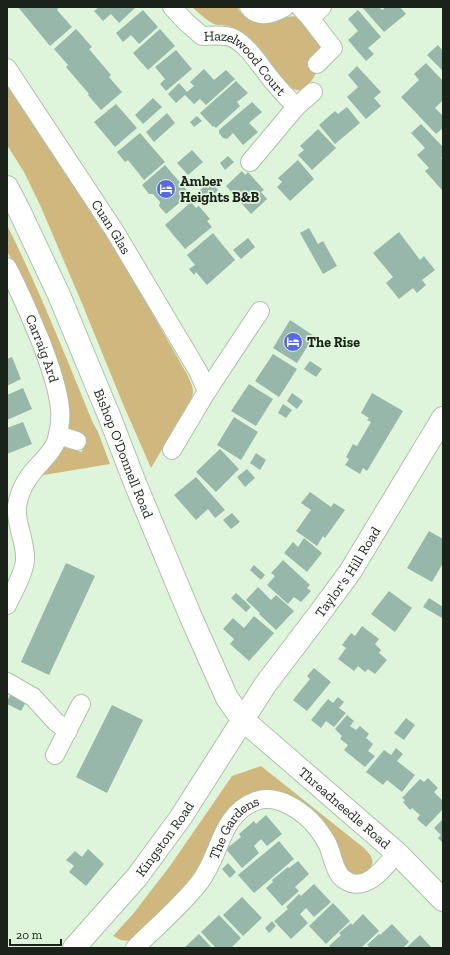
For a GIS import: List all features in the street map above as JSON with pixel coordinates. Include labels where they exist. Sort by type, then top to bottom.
[{"type":"main road","name":"Bishop O'Donnell Road","points":[[7,187],[59,295],[190,615],[227,698],[242,719]]},
{"type":"main road","name":"Taylor's Hill Road","points":[[242,719],[264,685],[350,572],[443,418]]},
{"type":"main road","name":"Threadneedle Road","points":[[242,719],[262,738],[396,853],[443,900]]},
{"type":"main road","name":"Kingston Road","points":[[74,948],[137,877],[181,817],[242,719]]},
{"type":"street","name":"Hazelwood Court","points":[[172,7],[202,36],[229,37],[237,41],[256,60],[296,107]]},
{"type":"street","points":[[249,7],[252,11],[264,14],[272,13],[285,7]]},
{"type":"street","points":[[310,11],[333,48],[317,64]]},
{"type":"street","name":"Cuan Glas","points":[[7,68],[114,230],[198,372],[207,391]]},
{"type":"street","name":"Hazelwood Court","points":[[250,162],[296,107],[313,92]]},
{"type":"street","name":"Carraig Ard","points":[[7,267],[26,306],[48,361],[58,396],[60,410],[56,443],[30,475],[22,489],[12,521]]},
{"type":"street","points":[[172,450],[207,391],[260,311]]},
{"type":"street","points":[[58,435],[77,441]]},
{"type":"street","points":[[7,605],[21,575],[25,561],[24,546],[12,521]]},
{"type":"street","points":[[7,682],[33,697],[56,722],[68,731]]},
{"type":"street","points":[[55,755],[81,704]]},
{"type":"street","name":"The Gardens","points":[[135,948],[200,882],[209,867],[228,824],[233,817],[247,805],[255,801],[269,799],[276,800],[296,809],[307,817],[326,842],[337,870],[343,879],[348,882],[359,884],[370,881],[382,870],[396,853]]},
{"type":"shaded area","points":[[192,7],[237,7],[245,17],[260,23],[272,22],[292,16],[300,18],[325,51],[315,76],[306,87],[301,90],[292,88],[287,84],[263,52],[247,37],[238,30],[229,26],[214,24]]},
{"type":"shaded area","points":[[7,84],[121,259],[192,385],[193,393],[191,400],[151,468],[40,205],[24,172],[7,145]]},
{"type":"shaded area","points":[[7,225],[41,298],[98,432],[110,464],[38,476],[63,447],[82,452],[85,435],[71,432],[66,429],[22,281],[7,251]]},
{"type":"shaded area","points":[[261,766],[364,848],[371,857],[371,867],[361,877],[347,873],[336,850],[262,792],[196,877],[134,939],[123,940],[113,936],[133,914],[170,866],[232,776]]},
{"type":"building","points":[[18,7],[57,7],[57,10],[72,27],[50,46]]},
{"type":"building","points":[[99,7],[136,7],[119,23],[111,14],[103,21],[94,11]]},
{"type":"building","points":[[362,7],[379,7],[382,10],[386,7],[400,7],[406,14],[384,32]]},
{"type":"building","points":[[143,10],[158,27],[139,44],[131,35],[123,42],[116,33]]},
{"type":"building","points":[[358,10],[381,37],[368,48],[374,54],[366,61],[348,40],[358,31],[348,19]]},
{"type":"building","points":[[76,29],[92,47],[89,49],[111,75],[109,77],[122,92],[101,110],[66,67],[68,65],[54,49]]},
{"type":"building","points":[[160,29],[175,46],[148,70],[133,53]]},
{"type":"building","points":[[438,45],[443,51],[442,70],[427,55]]},
{"type":"building","points":[[176,50],[192,69],[166,91],[160,84],[165,79],[155,67]]},
{"type":"building","points":[[426,63],[443,81],[443,100],[435,108],[443,116],[443,128],[436,134],[401,97],[419,80],[414,74]]},
{"type":"building","points":[[357,66],[381,92],[374,98],[381,106],[366,119],[347,97],[358,87],[348,75]]},
{"type":"building","points":[[204,69],[214,80],[226,70],[235,79],[206,105],[200,99],[194,104],[185,95],[176,103],[168,94],[179,83],[187,92],[194,86],[190,82]]},
{"type":"building","points":[[236,81],[248,93],[237,102],[240,106],[216,128],[214,126],[213,127],[200,113]]},
{"type":"building","points":[[153,98],[162,107],[143,124],[135,115]]},
{"type":"building","points":[[252,102],[262,112],[249,123],[258,132],[243,145],[233,133],[227,139],[223,138],[219,133],[219,130]]},
{"type":"building","points":[[116,104],[137,128],[115,147],[94,122]]},
{"type":"building","points":[[347,107],[360,123],[335,144],[319,125],[335,111],[338,114]]},
{"type":"building","points":[[167,113],[175,123],[154,142],[146,132]]},
{"type":"building","points":[[197,116],[202,121],[194,127],[190,122]]},
{"type":"building","points":[[421,124],[443,147],[443,156],[441,158],[443,160],[442,190],[425,171],[429,168],[417,155],[425,148],[411,133]]},
{"type":"building","points":[[318,129],[336,148],[312,170],[298,155],[304,150],[300,146]]},
{"type":"building","points":[[140,133],[165,162],[144,180],[128,160],[125,162],[117,152]]},
{"type":"building","points":[[192,150],[203,162],[188,175],[177,163]]},
{"type":"building","points":[[228,156],[234,162],[225,170],[220,163]]},
{"type":"building","points":[[298,160],[314,179],[290,201],[277,187],[282,182],[278,178]]},
{"type":"building","points":[[165,165],[190,194],[166,214],[159,206],[160,202],[153,194],[149,194],[142,185]]},
{"type":"building","points":[[242,171],[245,175],[248,172],[264,190],[261,192],[267,199],[251,214],[226,186]]},
{"type":"building","points":[[210,181],[218,190],[208,200],[199,191]]},
{"type":"building","points":[[191,202],[196,208],[199,206],[210,219],[207,221],[212,227],[185,249],[165,225]]},
{"type":"building","points":[[309,228],[318,244],[323,241],[337,266],[323,274],[300,233]]},
{"type":"building","points":[[399,232],[420,260],[424,256],[435,270],[422,280],[426,285],[417,293],[413,288],[399,299],[386,283],[393,277],[373,253]]},
{"type":"building","points":[[213,233],[235,260],[207,285],[196,272],[194,275],[189,269],[195,265],[187,255]]},
{"type":"building","points":[[248,238],[255,247],[241,259],[233,250]]},
{"type":"building","points":[[290,320],[314,336],[297,363],[273,348]]},
{"type":"building","points":[[273,354],[297,369],[279,397],[255,381]]},
{"type":"building","points":[[12,357],[21,379],[7,386],[7,359]]},
{"type":"building","points":[[310,361],[322,369],[316,377],[304,369]]},
{"type":"building","points":[[249,384],[273,399],[256,426],[231,411]]},
{"type":"building","points":[[23,388],[32,409],[7,420],[7,395]]},
{"type":"building","points":[[292,393],[303,401],[297,409],[287,401]]},
{"type":"building","points":[[372,393],[403,411],[367,471],[363,468],[360,474],[345,465],[349,459],[346,457],[353,444],[357,446],[371,422],[367,420],[369,418],[361,413]]},
{"type":"building","points":[[283,404],[292,410],[286,418],[278,413]]},
{"type":"building","points":[[234,417],[258,432],[241,460],[217,445]]},
{"type":"building","points":[[23,422],[32,444],[7,454],[7,428]]},
{"type":"building","points":[[220,449],[239,469],[216,492],[196,472]]},
{"type":"building","points":[[256,453],[266,460],[260,470],[250,463]]},
{"type":"building","points":[[247,469],[255,478],[245,487],[237,477]]},
{"type":"building","points":[[196,477],[225,510],[215,518],[208,509],[196,520],[174,495]]},
{"type":"building","points":[[310,492],[331,507],[334,503],[345,510],[325,538],[323,536],[317,546],[296,531],[311,510],[301,503]]},
{"type":"building","points":[[232,513],[240,522],[231,529],[223,520]]},
{"type":"building","points":[[429,531],[443,539],[443,563],[432,582],[407,568]]},
{"type":"building","points":[[304,538],[322,553],[307,572],[284,553],[293,542],[298,547]]},
{"type":"building","points":[[283,560],[310,585],[307,588],[311,591],[301,602],[294,597],[288,604],[267,585],[275,576],[271,573]]},
{"type":"building","points":[[66,563],[95,576],[49,675],[21,662]]},
{"type":"building","points":[[254,565],[265,575],[261,580],[250,570]]},
{"type":"building","points":[[258,587],[271,600],[276,595],[294,611],[276,630],[246,600]]},
{"type":"building","points":[[389,591],[412,608],[395,632],[371,614]]},
{"type":"building","points":[[236,593],[251,607],[246,612],[231,598]]},
{"type":"building","points":[[429,598],[443,607],[442,618],[423,607]]},
{"type":"building","points":[[254,616],[274,633],[249,661],[230,644],[234,639],[223,629],[233,618],[244,628]]},
{"type":"building","points":[[362,626],[379,639],[375,644],[381,650],[379,653],[387,660],[375,674],[368,669],[365,672],[358,666],[354,671],[338,659],[346,648],[342,645],[351,633],[355,636]]},
{"type":"building","points":[[314,668],[331,682],[307,711],[293,700],[310,679],[307,676]]},
{"type":"building","points":[[11,694],[26,702],[21,711],[7,704]]},
{"type":"building","points":[[338,697],[344,702],[339,708],[346,713],[334,727],[326,721],[321,728],[311,720],[328,699],[333,703]]},
{"type":"building","points":[[112,705],[143,720],[107,793],[76,777]]},
{"type":"building","points":[[347,715],[354,721],[350,726],[356,730],[360,726],[369,734],[366,738],[373,744],[368,751],[375,756],[365,767],[344,750],[348,745],[340,739],[342,736],[335,729]]},
{"type":"building","points":[[406,718],[415,725],[404,740],[394,733]]},
{"type":"building","points":[[396,748],[403,754],[397,761],[415,775],[402,792],[387,780],[383,785],[366,772],[384,750],[391,755]]},
{"type":"building","points":[[428,778],[438,788],[434,792],[443,801],[443,809],[426,827],[417,819],[420,815],[412,808],[410,810],[403,802],[405,800],[402,798],[420,779],[424,782]]},
{"type":"building","points":[[266,815],[282,834],[267,846],[261,839],[254,846],[259,853],[242,868],[226,849],[241,837],[239,834],[254,821],[256,824]]},
{"type":"building","points":[[443,819],[443,843],[438,838],[441,835],[434,828]]},
{"type":"building","points":[[279,841],[294,859],[254,893],[238,875]]},
{"type":"building","points":[[88,849],[104,864],[86,886],[69,872],[74,866],[66,860],[75,851],[82,857]]},
{"type":"building","points":[[298,861],[309,874],[295,887],[299,891],[282,906],[266,888],[273,882],[272,880]]},
{"type":"building","points":[[228,863],[236,872],[230,878],[222,869]]},
{"type":"building","points":[[314,884],[331,902],[314,917],[306,908],[300,914],[308,923],[291,939],[274,921],[288,909],[286,907],[299,894],[301,896]]},
{"type":"building","points":[[242,897],[262,918],[243,936],[223,915]]},
{"type":"building","points":[[333,903],[350,921],[326,944],[309,926]]},
{"type":"building","points":[[363,914],[379,931],[361,948],[331,948],[329,946],[341,935],[339,933],[351,923],[352,925]]},
{"type":"building","points":[[219,915],[241,938],[231,948],[216,948],[201,932]]},
{"type":"building","points":[[272,921],[276,926],[269,933],[265,928]]},
{"type":"building","points":[[392,924],[409,942],[403,948],[367,948],[369,946],[367,945]]},
{"type":"building","points":[[199,934],[212,948],[184,948]]},
{"type":"building","points":[[420,935],[432,948],[406,948]]},
{"type":"place","name":"Amber Heights B&B","points":[[166,189]]},
{"type":"place","name":"The Rise","points":[[293,342]]}]
